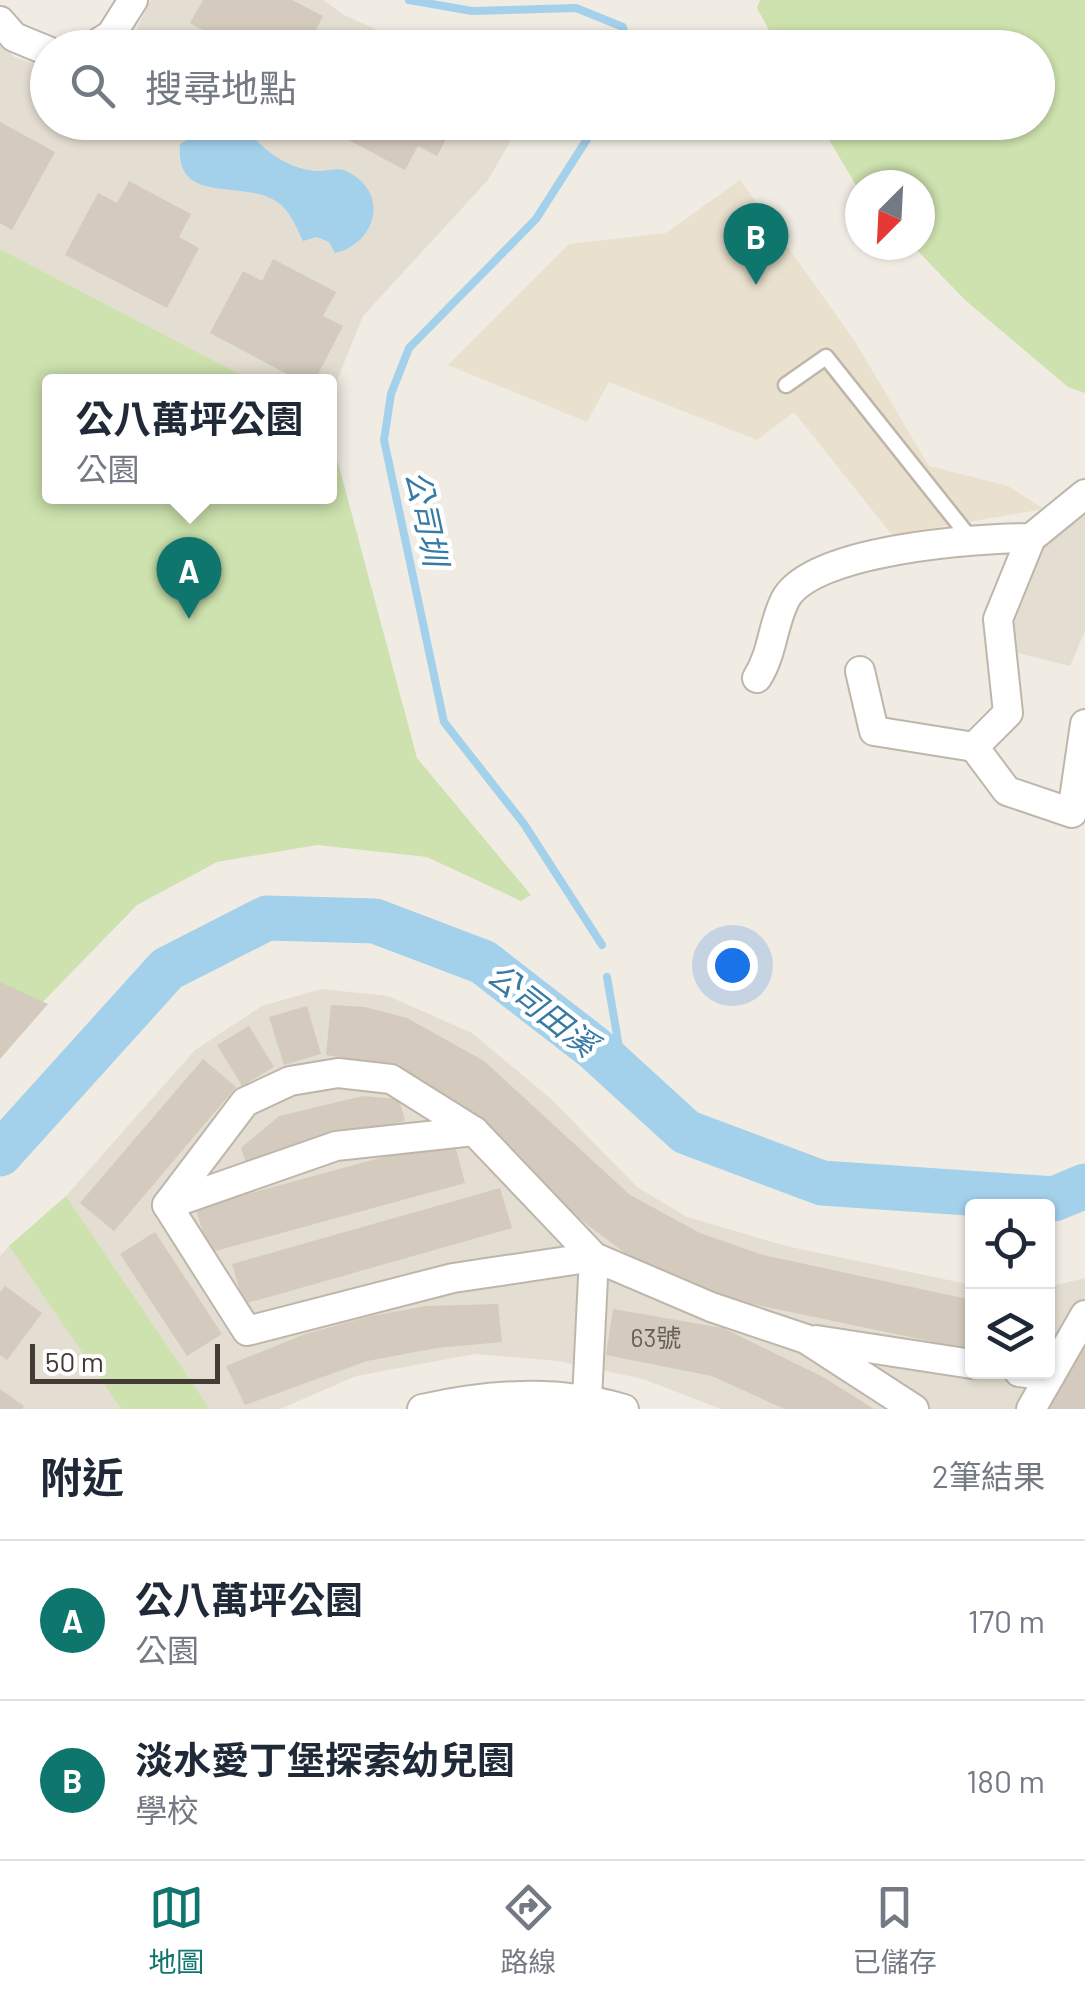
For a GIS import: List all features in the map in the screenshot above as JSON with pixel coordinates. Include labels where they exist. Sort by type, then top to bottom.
[{"type":"street","points":[[114,30],[133,0]]},
{"type":"street","points":[[0,21],[14,37],[30,44]]},
{"type":"street","points":[[974,747],[1008,713],[998,619],[1031,538],[1085,494]]},
{"type":"street","points":[[757,678],[772,656],[786,598],[805,579],[906,546],[970,538],[1031,538]]},
{"type":"street","points":[[860,671],[874,731],[974,747],[1007,791],[1072,812],[1085,724]]},
{"type":"street","points":[[167,1205],[245,1102],[290,1081],[338,1072],[391,1079],[474,1131],[594,1257],[711,1308],[806,1339],[965,1363]]},
{"type":"street","points":[[167,1205],[336,1146],[474,1131]]},
{"type":"street","points":[[167,1205],[247,1331],[453,1278],[594,1257]]},
{"type":"street","points":[[587,1399],[594,1257]]},
{"type":"street","points":[[1055,1367],[1085,1315]]},
{"type":"street","points":[[806,1339],[914,1409]]},
{"type":"street","points":[[1032,1409],[1048,1379]]},
{"type":"street","points":[[422,1409],[490,1394],[587,1399],[624,1409]]},
{"type":"lane","points":[[786,384],[826,357],[970,538]]},
{"type":"shaded area","points":[[150,0],[323,0],[377,30],[136,30]]},
{"type":"shaded area","points":[[0,43],[14,57],[30,62],[30,140],[511,140],[488,180],[363,316],[337,380],[337,374],[240,374],[0,249]]},
{"type":"shaded area","points":[[740,180],[854,340],[929,466],[1008,486],[1044,509],[892,535],[794,412],[757,440],[609,382],[587,422],[448,365],[569,244],[666,233]]},
{"type":"shaded area","points":[[1085,502],[1085,631],[1070,666],[1006,650],[1003,628],[1036,541]]},
{"type":"shaded area","points":[[321,989],[388,996],[472,1033],[551,1099],[637,1187],[687,1217],[786,1246],[965,1284],[965,1379],[1055,1379],[1055,1285],[1085,1278],[1085,1409],[721,1409],[643,1379],[558,1361],[475,1354],[356,1376],[280,1409],[210,1409],[66,1196],[195,1050],[262,1006]]},
{"type":"shaded area","points":[[9,1246],[121,1409],[0,1409],[0,1256]]},
{"type":"green space","points":[[760,0],[1085,0],[1085,393],[1068,387],[965,300],[926,260],[935,260],[935,170],[847,170],[829,140],[1055,140],[1055,30],[769,30],[757,8]]},
{"type":"green space","points":[[0,249],[240,374],[42,374],[42,504],[337,504],[337,459],[417,758],[531,895],[521,901],[427,857],[317,845],[217,862],[137,905],[0,1046]]},
{"type":"green space","points":[[66,1196],[210,1409],[121,1409],[9,1246]]},
{"type":"water","points":[[187,140],[256,140],[296,167],[346,171],[362,182],[370,194],[373,206],[368,230],[349,248],[335,253],[329,242],[317,237],[303,241],[289,214],[276,201],[212,188],[188,176],[181,163],[180,144]]},
{"type":"building","points":[[203,0],[292,0],[323,16],[316,30],[203,30],[190,23]]},
{"type":"building","points":[[0,122],[55,152],[12,230],[0,223]]},
{"type":"building","points":[[349,140],[445,140],[437,156],[418,146],[405,170]]},
{"type":"building","points":[[129,181],[191,214],[179,237],[199,248],[167,308],[65,255],[98,193],[117,203]]},
{"type":"building","points":[[273,259],[336,292],[323,316],[343,326],[318,374],[287,374],[210,333],[243,271],[262,281]]},
{"type":"building","points":[[0,982],[48,1004],[0,1059]]},
{"type":"building","points":[[331,1005],[365,1007],[407,1018],[484,1061],[630,1195],[700,1233],[763,1255],[965,1298],[965,1349],[733,1300],[633,1259],[549,1196],[486,1125],[441,1094],[386,1065],[326,1055]]},
{"type":"building","points":[[307,1006],[321,1054],[284,1065],[269,1017]]},
{"type":"building","points":[[249,1026],[274,1067],[242,1086],[217,1045]]},
{"type":"building","points":[[203,1059],[236,1087],[114,1231],[80,1203]]},
{"type":"building","points":[[363,1096],[399,1099],[405,1121],[246,1163],[241,1148],[279,1116]]},
{"type":"building","points":[[453,1138],[465,1183],[208,1253],[196,1208]]},
{"type":"building","points":[[500,1188],[512,1228],[244,1304],[232,1264]]},
{"type":"building","points":[[155,1232],[222,1334],[187,1356],[120,1254]]},
{"type":"building","points":[[5,1286],[42,1313],[7,1360],[0,1355],[0,1292]]},
{"type":"building","points":[[498,1304],[502,1342],[437,1348],[367,1361],[245,1405],[226,1366],[305,1334],[371,1316],[426,1306]]},
{"type":"building","points":[[613,1309],[723,1328],[823,1377],[874,1409],[784,1409],[712,1376],[606,1355]]},
{"type":"building","points":[[1085,1332],[1085,1409],[1040,1409]]},
{"type":"building","points":[[0,1389],[24,1406],[22,1409],[0,1409]]},
{"type":"waterway","name":"公司圳","points":[[409,0],[472,11],[576,8],[624,30]]},
{"type":"waterway","name":"公司圳","points":[[586,140],[536,219],[409,348],[391,394],[384,440],[444,722],[524,824],[602,945]]},
{"type":"waterway","name":"公司田溪","points":[[0,1154],[167,969],[267,918],[375,921],[483,962],[594,1048],[686,1132],[822,1183],[1054,1199],[1085,1186]]},
{"type":"waterway","name":"公司圳","points":[[607,977],[624,1076]]},
{"type":"place","name":"淡水愛丁堡探索幼兒園","points":[[756,285]]},
{"type":"place","name":"公八萬坪公園","points":[[189,619]]}]
